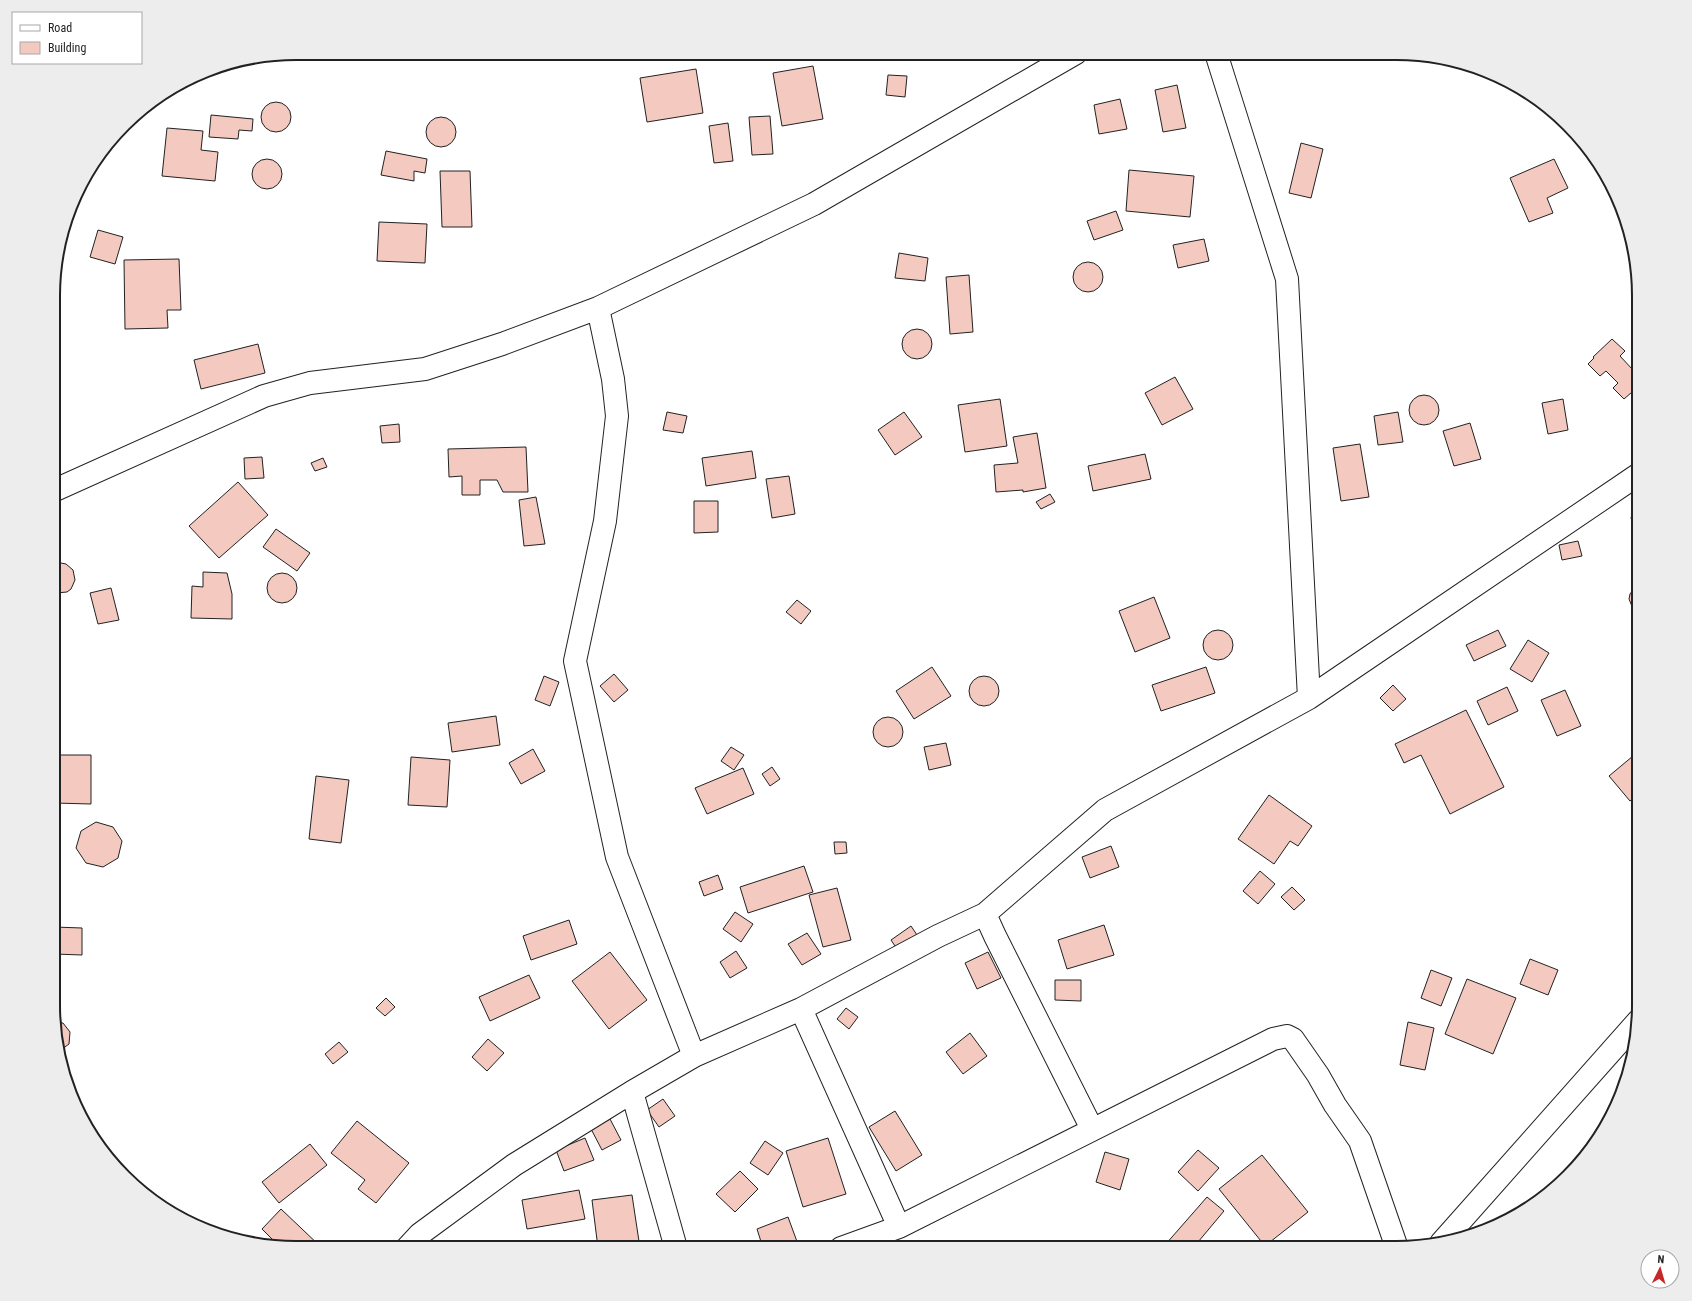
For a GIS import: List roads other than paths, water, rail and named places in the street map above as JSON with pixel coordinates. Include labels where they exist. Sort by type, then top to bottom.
[{"type":"street","points":[[60,488],[264,396],[310,383],[425,369],[502,344],[598,308],[814,204],[1064,60]]},
{"type":"street","points":[[1218,60],[1287,279],[1309,698]]},
{"type":"street","points":[[598,308],[613,379],[617,416],[605,521],[575,661],[617,857],[694,1056]]},
{"type":"street","points":[[414,1241],[420,1234],[514,1165],[632,1092],[694,1056],[801,1009],[938,936],[985,914],[1105,810],[1309,698],[1632,479]]},
{"type":"street","points":[[985,914],[1092,1129]]},
{"type":"street","points":[[801,1009],[899,1227]]},
{"type":"street","points":[[1449,1235],[1630,1030]]},
{"type":"street","points":[[860,1241],[899,1227],[1273,1039],[1287,1036],[1293,1039],[1306,1057],[1360,1141],[1395,1241]]},
{"type":"street","points":[[632,1092],[674,1241]]}]
